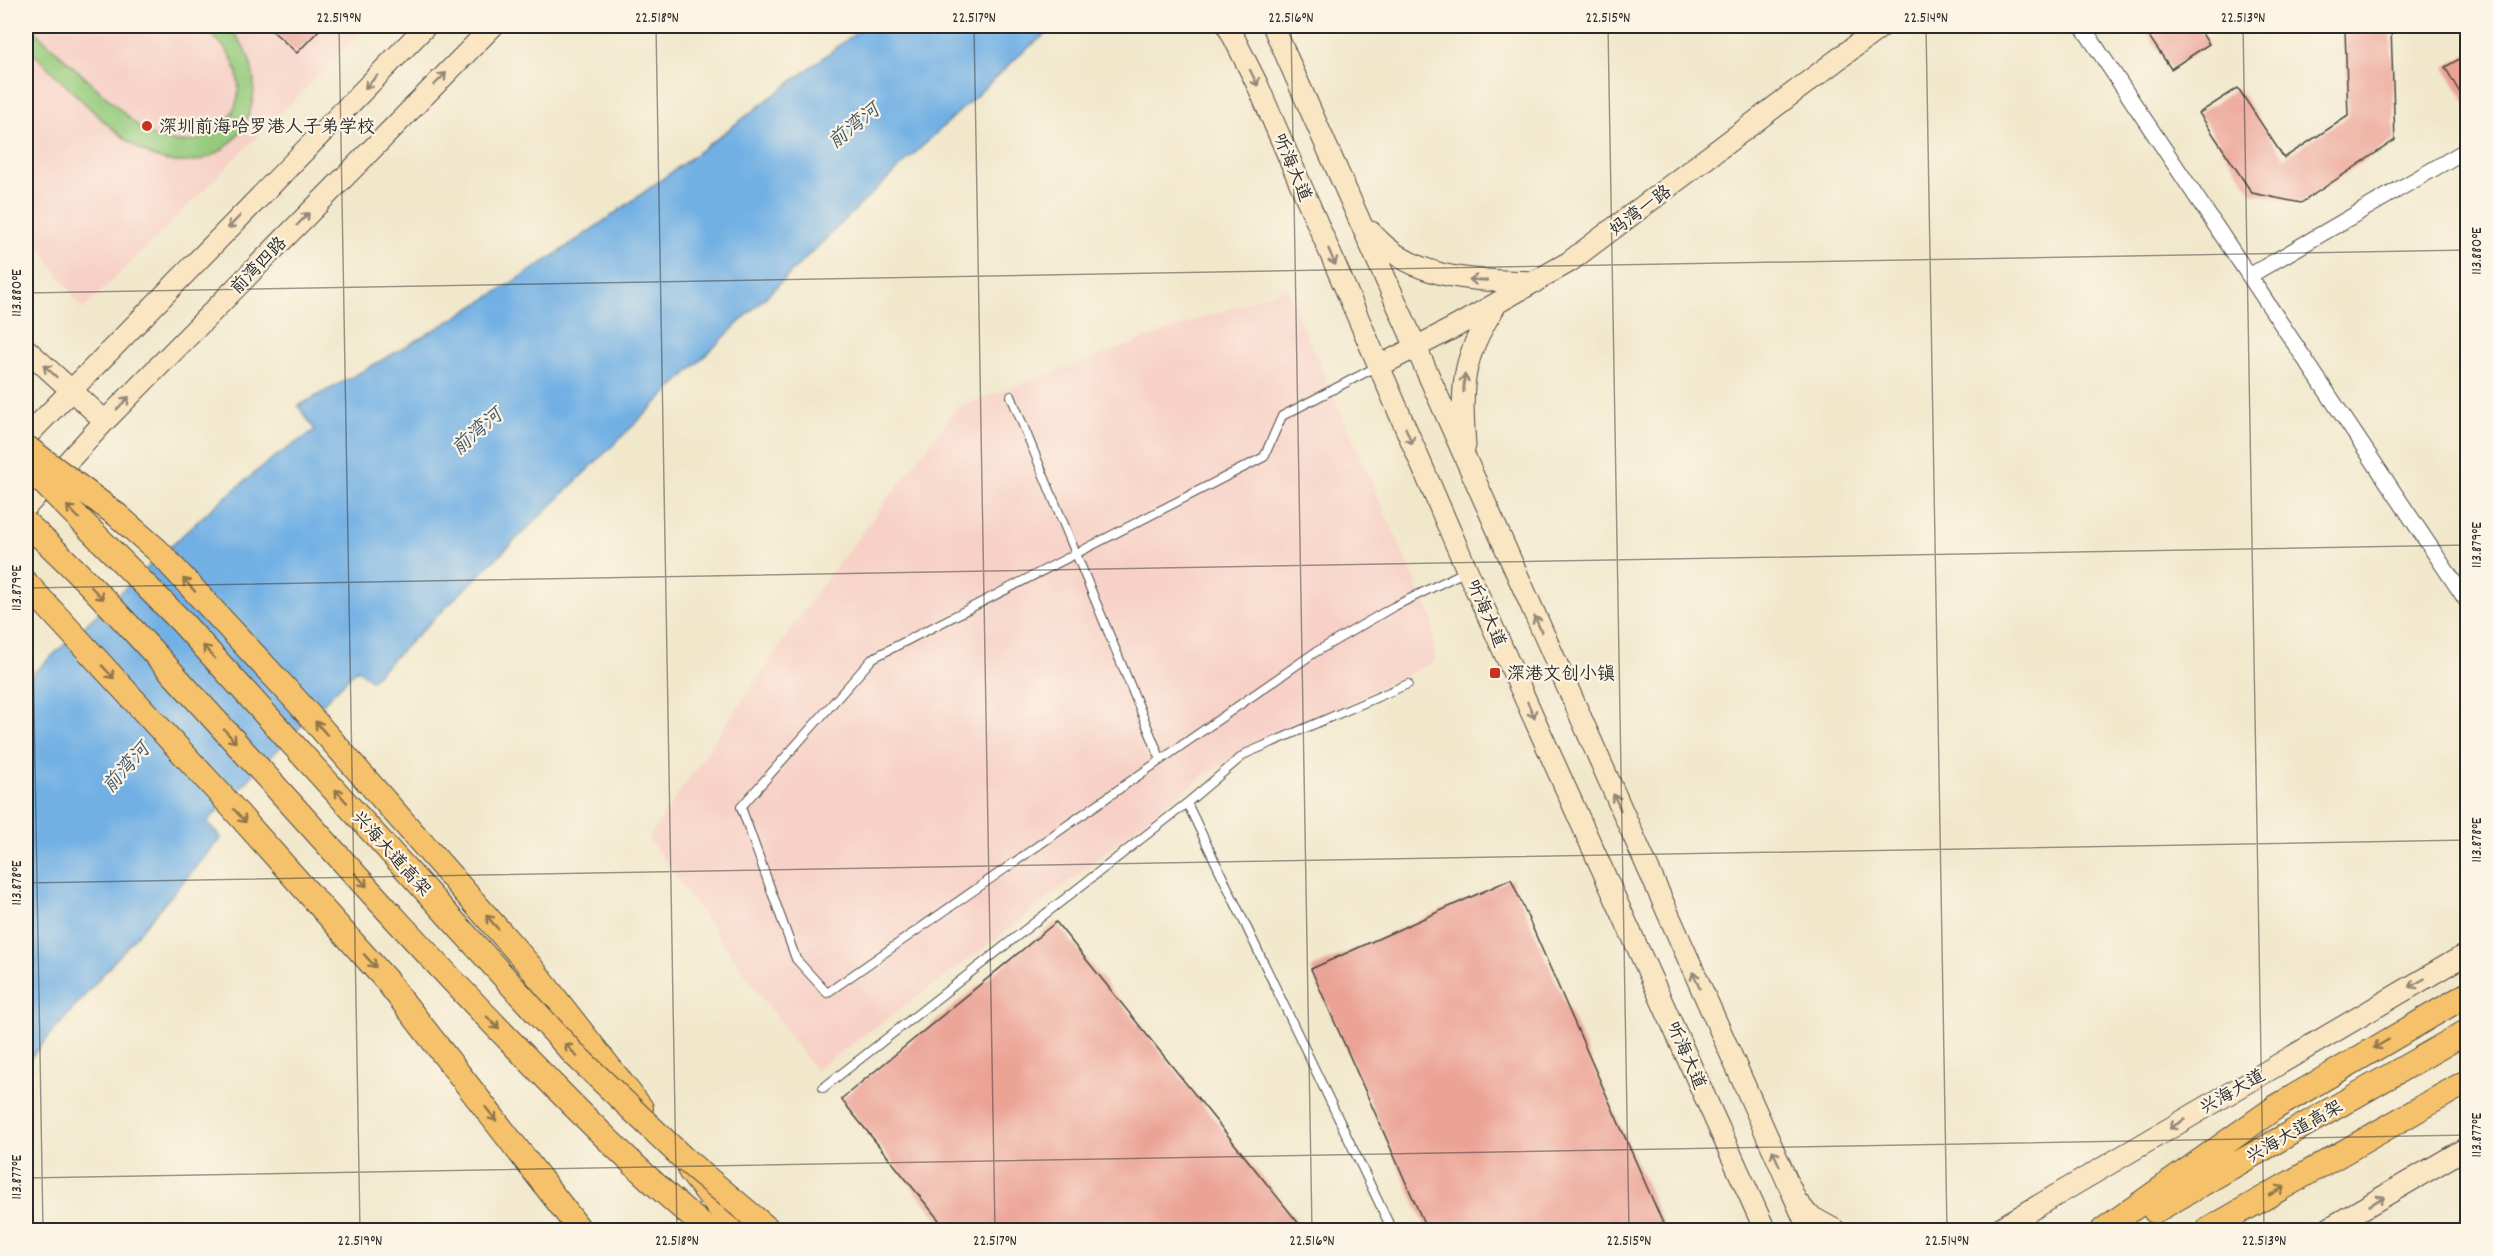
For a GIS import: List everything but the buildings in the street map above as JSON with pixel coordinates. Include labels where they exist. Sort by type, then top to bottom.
[{"type":"main road","points":[[26,437],[426,26]]},
{"type":"main road","name":"前湾四路","points":[[26,507],[105,421],[493,26]]},
{"type":"main road","name":"听海大道","points":[[1228,26],[1258,86],[1467,570],[1765,1230]]},
{"type":"main road","points":[[1273,26],[1809,1230]]},
{"type":"main road","name":"妈湾一路","points":[[1379,366],[1496,305],[1599,242],[1882,26]]},
{"type":"main road","points":[[1362,223],[1380,243],[1397,256],[1438,275],[1458,279],[1536,282]]},
{"type":"main road","points":[[1466,462],[1465,371],[1470,350],[1496,305]]},
{"type":"main road","points":[[26,349],[105,421]]},
{"type":"main road","points":[[26,447],[117,515],[157,550],[296,700],[530,966],[737,1230]]},
{"type":"main road","name":"兴海大道高架","points":[[26,465],[179,619],[574,1054],[683,1158],[769,1230]]},
{"type":"main road","points":[[26,523],[144,641],[468,997],[557,1090],[675,1203],[708,1230]]},
{"type":"main road","points":[[26,583],[224,797],[386,980],[580,1230]]},
{"type":"main road","name":"兴海大道","points":[[1997,1230],[2468,953]]},
{"type":"main road","points":[[2103,1230],[2276,1107],[2468,994]]},
{"type":"main road","name":"兴海大道高架","points":[[2120,1230],[2468,1031]]},
{"type":"main road","points":[[2208,1230],[2468,1081]]},
{"type":"main road","points":[[2326,1230],[2468,1147]]},
{"type":"main road","points":[[1793,1197],[1808,1215],[1835,1230]]},
{"type":"main road","points":[[1752,1199],[1753,1230]]},
{"type":"street","points":[[2082,26],[2468,603]]},
{"type":"street","points":[[2249,276],[2468,149]]},
{"type":"lane","points":[[1379,366],[1282,416],[1264,457],[873,658],[741,807],[796,959],[827,993],[1314,653],[1393,607],[1467,570]]},
{"type":"lane","points":[[1011,396],[1161,760]]},
{"type":"lane","points":[[824,1088],[1187,804],[1245,754],[1408,684]]},
{"type":"lane","points":[[1187,804],[1392,1230]]},
{"type":"shaded area","name":"深圳前海哈罗港人子弟学校","points":[[26,26],[368,26],[83,310],[26,226]]},
{"type":"shaded area","points":[[1286,288],[1433,621],[1435,661],[1205,774],[990,944],[815,1071],[648,838],[822,585],[958,407]]},
{"type":"green space","points":[[26,26],[29,26],[140,128],[159,138],[178,142],[197,140],[214,132],[227,120],[236,105],[239,85],[234,64],[224,48],[202,26],[227,26],[245,49],[253,74],[253,100],[245,123],[230,143],[210,156],[185,162],[157,158],[126,140],[108,125],[26,46]]},
{"type":"water","name":"前湾河","points":[[865,26],[1056,26],[1023,52],[882,184],[371,680],[357,669],[207,822],[221,838],[26,1063],[26,680],[211,509],[269,461],[315,430],[298,406],[430,332],[559,252],[675,169]]},
{"type":"place","name":"深圳前海哈罗港人子弟学校","points":[[147,126]]},
{"type":"place","name":"深港文创小镇","points":[[1495,673]]}]
